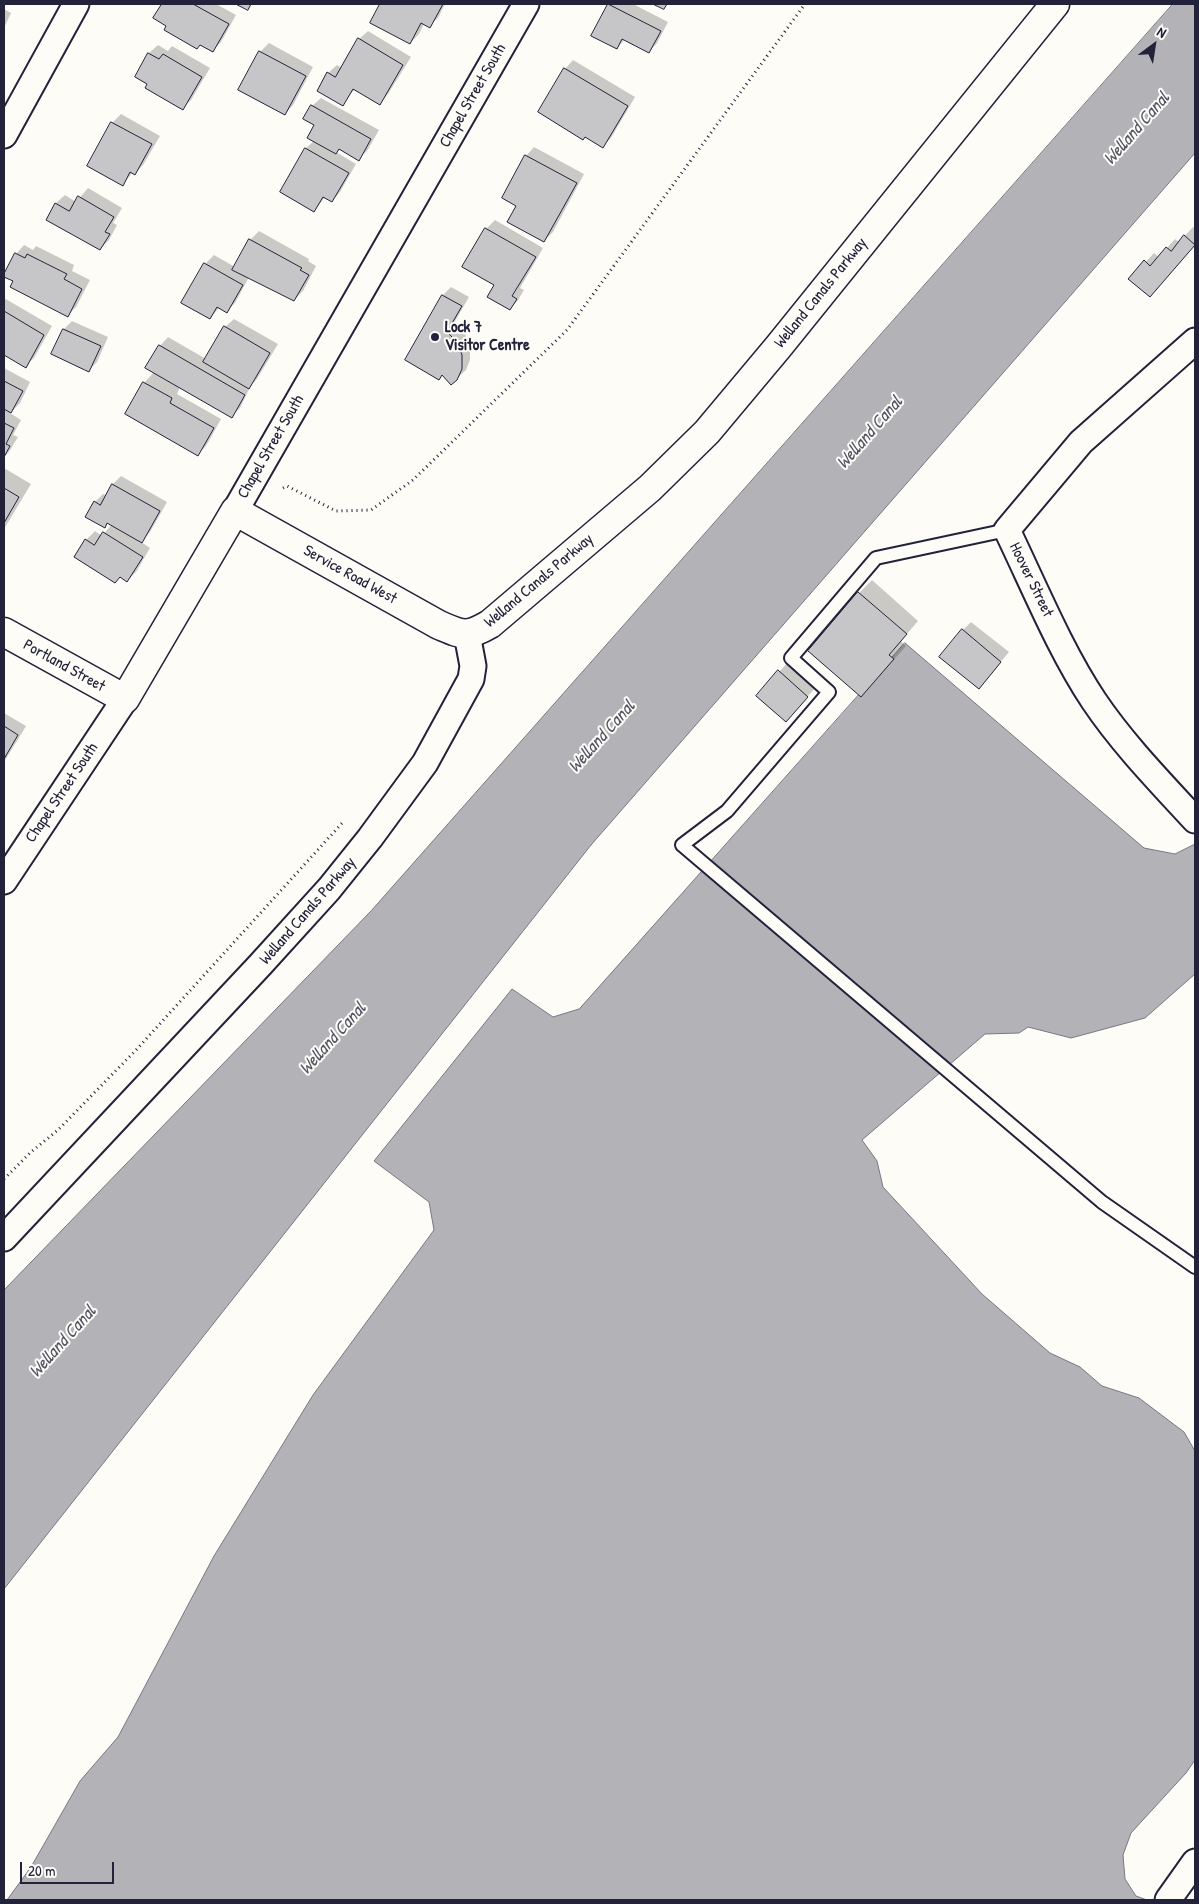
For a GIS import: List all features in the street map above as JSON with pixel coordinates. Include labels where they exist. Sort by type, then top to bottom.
[{"type":"street","points":[[4,135],[76,4]]},
{"type":"street","name":"Chapel Street South","points":[[4,882],[125,699],[526,4]]},
{"type":"street","name":"Welland Canals Parkway","points":[[4,1238],[260,965],[329,889],[370,838],[425,763],[471,679],[472,666],[467,634],[477,632],[502,616],[569,556],[650,488],[707,432],[779,346],[1055,4]]},
{"type":"street","name":"Hoover Street","points":[[1194,819],[1123,739],[1094,700],[1072,663],[1007,530],[1081,442],[1195,341]]},
{"type":"street","name":"Service Road West","points":[[235,510],[439,625],[458,633],[467,634]]},
{"type":"street","name":"Portland Street","points":[[4,632],[125,699]]},
{"type":"street","points":[[1172,1893],[1195,1862]]},
{"type":"lane","points":[[1007,530],[876,558],[791,658],[829,692],[727,811],[682,845],[1102,1202],[1195,1267]]},
{"type":"path","points":[[278,490],[287,486],[336,511],[371,510],[413,480],[567,330],[805,4]]},
{"type":"path","points":[[4,1179],[31,1152],[58,1130],[137,1049],[348,816]]},
{"type":"water","name":"Welland Canal","points":[[1173,4],[1195,4],[1195,153],[591,845],[4,1589],[4,1290],[371,911]]},
{"type":"water","points":[[905,643],[1144,848],[1175,854],[1195,844],[1195,974],[1145,1018],[1071,1038],[1028,1027],[1019,1033],[985,1034],[862,1140],[877,1161],[883,1187],[982,1294],[1050,1353],[1080,1367],[1102,1386],[1139,1398],[1184,1432],[1195,1451],[1195,1760],[1186,1773],[1131,1833],[1123,1855],[1125,1879],[1136,1896],[1147,1900],[7,1900],[31,1867],[80,1781],[118,1737],[214,1556],[313,1395],[434,1230],[429,1202],[374,1161],[512,989],[553,1017],[579,1009]]},
{"type":"building","points":[[162,4],[193,4],[229,24],[213,52],[200,45],[197,49],[164,30],[166,26],[153,18]]},
{"type":"building","points":[[236,4],[251,4],[248,10]]},
{"type":"building","points":[[380,4],[443,4],[430,28],[421,23],[410,44],[370,23]]},
{"type":"building","points":[[608,4],[661,31],[649,53],[622,39],[617,49],[591,36]]},
{"type":"building","points":[[653,4],[667,4],[664,9]]},
{"type":"building","points":[[358,38],[403,65],[380,105],[353,89],[343,106],[317,91],[327,72],[335,77]]},
{"type":"building","points":[[259,51],[306,76],[285,115],[238,90]]},
{"type":"building","points":[[148,53],[159,59],[163,54],[202,77],[183,110],[145,88],[147,84],[135,77]]},
{"type":"building","points":[[564,68],[628,106],[603,148],[585,137],[583,140],[538,112]]},
{"type":"building","points":[[311,105],[371,139],[359,161],[339,149],[336,154],[307,138],[314,125],[303,119]]},
{"type":"building","points":[[111,122],[152,144],[135,175],[130,172],[123,186],[87,166]]},
{"type":"building","points":[[305,148],[349,173],[332,202],[323,197],[314,212],[280,192]]},
{"type":"building","points":[[525,155],[577,183],[544,242],[507,222],[516,206],[502,198]]},
{"type":"building","points":[[78,196],[114,217],[105,232],[110,234],[100,250],[46,220],[55,203],[69,211]]},
{"type":"building","points":[[485,228],[536,257],[512,296],[517,299],[510,310],[487,297],[494,285],[462,267]]},
{"type":"building","points":[[1184,235],[1195,245],[1150,297],[1128,279],[1144,260],[1150,266],[1166,247],[1171,251]]},
{"type":"building","points":[[249,239],[302,268],[300,270],[309,275],[294,301],[232,270]]},
{"type":"building","points":[[15,253],[25,258],[27,254],[67,274],[64,279],[82,289],[68,317],[10,287],[13,281],[4,277],[4,274]]},
{"type":"building","points":[[204,263],[243,285],[227,313],[217,307],[210,319],[181,303]]},
{"type":"building","name":"Lock 7 Visitor Centre","points":[[442,295],[462,306],[447,332],[457,342],[462,355],[462,369],[457,380],[451,385],[442,375],[439,380],[405,360]]},
{"type":"building","points":[[4,311],[44,335],[26,368],[4,355]]},
{"type":"building","points":[[224,326],[270,353],[249,389],[203,362]]},
{"type":"building","points":[[63,329],[101,346],[89,372],[51,354]]},
{"type":"building","points":[[159,345],[245,395],[232,418],[145,368]]},
{"type":"building","points":[[4,381],[23,391],[11,413],[4,409]]},
{"type":"building","points":[[143,382],[172,398],[170,403],[214,428],[198,456],[125,414]]},
{"type":"building","points":[[4,423],[14,428],[6,444],[10,446],[4,457]]},
{"type":"building","points":[[112,484],[160,511],[142,543],[107,523],[105,528],[85,517],[94,501],[100,505]]},
{"type":"building","points":[[4,488],[19,497],[4,523]]},
{"type":"building","points":[[103,532],[143,557],[127,582],[120,577],[115,583],[74,557],[85,539],[94,545]]},
{"type":"building","points":[[858,592],[907,634],[889,655],[894,659],[861,697],[808,651]]},
{"type":"building","points":[[962,629],[1001,662],[979,689],[939,657]]},
{"type":"building","points":[[778,670],[808,697],[786,722],[756,696]]},
{"type":"building","points":[[4,726],[18,735],[4,759]]},
{"type":"place","name":"Lock 7 Visitor Centre","points":[[435,337]]}]
